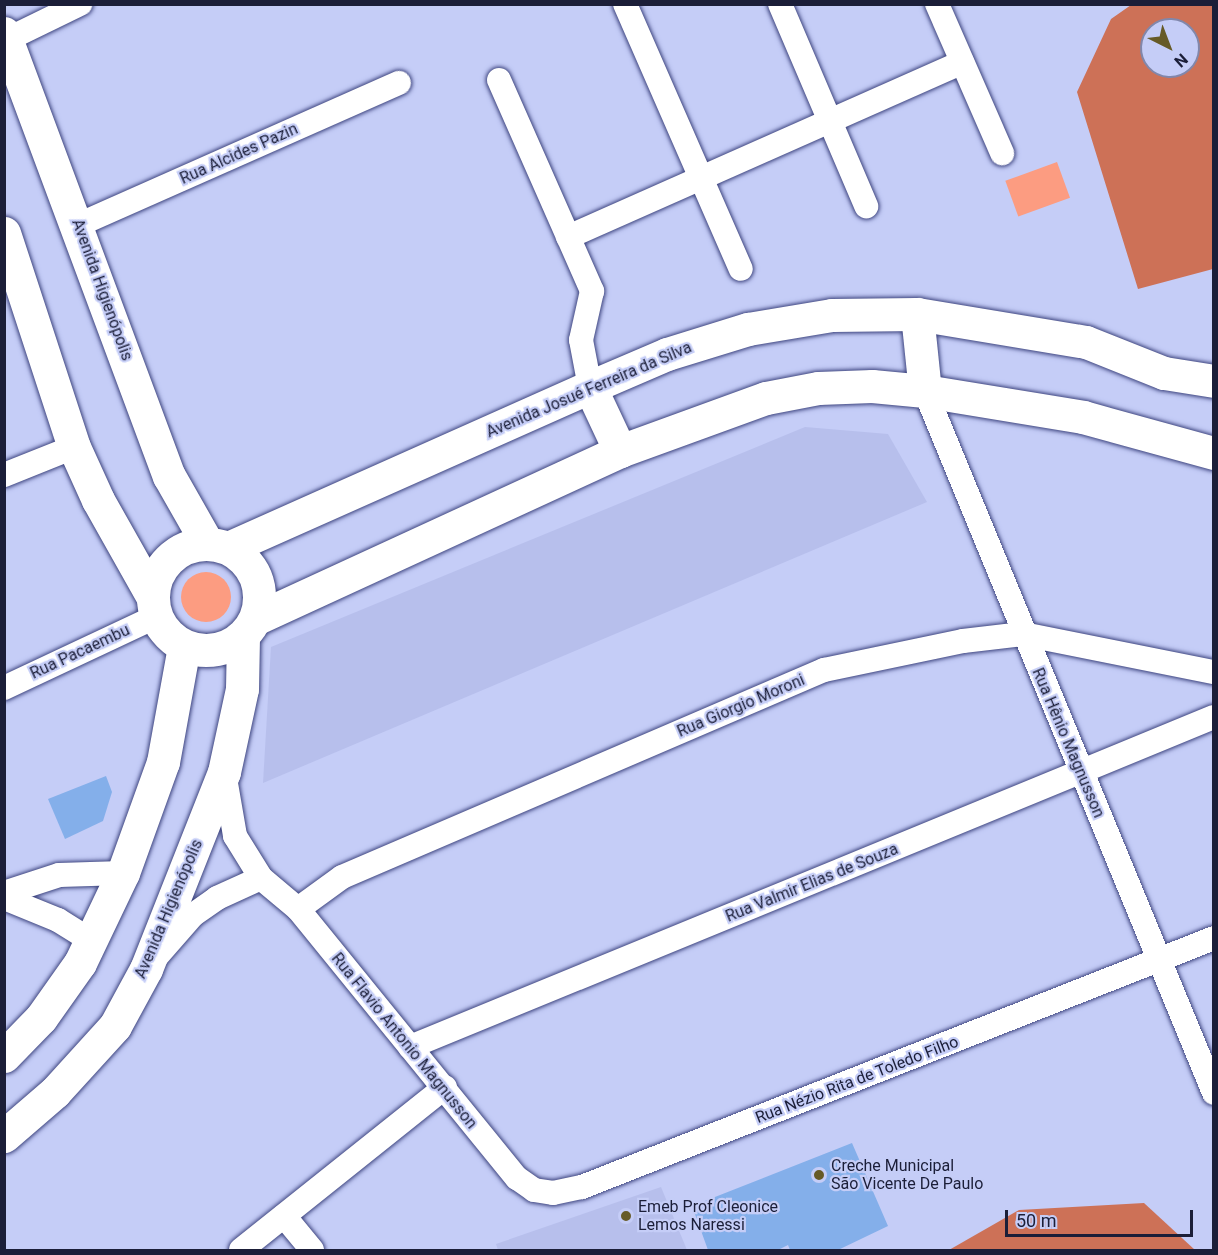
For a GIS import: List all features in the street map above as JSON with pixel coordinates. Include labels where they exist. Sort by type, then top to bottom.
[{"type":"main road","name":"Avenida Higienópolis","points":[[5,38],[78,225],[169,476],[218,545]]},
{"type":"main road","points":[[4,232],[74,447],[98,500],[167,635],[184,647],[204,651],[225,647],[249,628],[620,451],[766,398],[872,386],[925,392],[1083,417],[1214,453]]},
{"type":"main road","name":"Avenida Josué Ferreira da Silva","points":[[218,545],[667,354],[748,329],[832,315],[917,314],[1086,342],[1164,373],[1214,381]]},
{"type":"main road","points":[[917,314],[925,392]]},
{"type":"main road","points":[[590,387],[620,451]]},
{"type":"main road","points":[[154,606],[157,575],[169,558],[187,547],[218,545],[245,560],[257,578],[260,598],[249,628]]},
{"type":"main road","name":"Avenida Higienópolis","points":[[4,1136],[55,1092],[115,1026],[146,969],[224,772],[242,689],[249,628]]},
{"type":"main road","points":[[4,1056],[41,1018],[91,941],[123,873],[163,762],[184,647]]},
{"type":"street","points":[[5,38],[80,4]]},
{"type":"street","points":[[625,4],[741,269]]},
{"type":"street","points":[[780,4],[866,206]]},
{"type":"street","points":[[937,4],[1002,153]]},
{"type":"street","points":[[568,237],[962,62]]},
{"type":"street","points":[[499,80],[592,291],[581,340],[590,387]]},
{"type":"street","name":"Rua Alcides Pazin","points":[[78,225],[399,83]]},
{"type":"street","name":"Rua Hênio Magnusson","points":[[925,392],[1214,1093]]},
{"type":"street","points":[[4,475],[74,447]]},
{"type":"street","name":"Rua Pacaembu","points":[[4,688],[154,606]]},
{"type":"street","name":"Rua Giorgio Moroni","points":[[298,909],[342,877],[824,670],[951,644],[1023,634],[1214,672]]},
{"type":"street","name":"Rua Valmir Elias de Souza","points":[[410,1047],[1214,717]]},
{"type":"street","name":"Rua Flavio Antonio Magnusson","points":[[224,772],[235,836],[261,878],[298,909],[445,1087],[517,1179],[534,1190],[553,1193]]},
{"type":"street","points":[[4,893],[59,874],[123,873]]},
{"type":"street","points":[[146,969],[193,915],[217,898],[261,878]]},
{"type":"street","points":[[4,898],[58,920],[91,941]]},
{"type":"street","name":"Rua Nézio Rita de Toledo Filho","points":[[553,1193],[582,1187],[1159,962],[1214,938]]},
{"type":"street","points":[[242,1251],[445,1087]]},
{"type":"street","points":[[284,1216],[312,1251]]},
{"type":"shaded area","points":[[1131,5],[1214,5],[1213,269],[1138,289],[1077,92],[1111,19]]},
{"type":"shaded area","points":[[1057,162],[1070,198],[1018,217],[1005,181]]},
{"type":"shaded area","points":[[805,427],[888,434],[927,502],[263,783],[271,647]]},
{"type":"shaded area","points":[[201,572],[211,572],[224,579],[231,592],[231,602],[224,615],[211,622],[201,622],[192,618],[185,611],[181,602],[181,592],[185,583],[192,576]]},
{"type":"shaded area","name":"Emeb Prof Cleonice Lemos Naressi","points":[[661,1187],[687,1250],[498,1250],[496,1244]]},
{"type":"shaded area","points":[[1144,1203],[1195,1250],[949,1250],[1019,1210]]},
{"type":"building","points":[[106,776],[112,792],[103,821],[65,839],[48,799]]},
{"type":"building","name":"Creche Municipal São Vicente De Paulo","points":[[852,1143],[888,1226],[838,1250],[790,1250],[788,1245],[778,1250],[708,1250],[692,1206]]},
{"type":"place","name":"Creche Municipal São Vicente De Paulo","points":[[819,1175]]},
{"type":"place","name":"Emeb Prof Cleonice Lemos Naressi","points":[[626,1216]]}]
